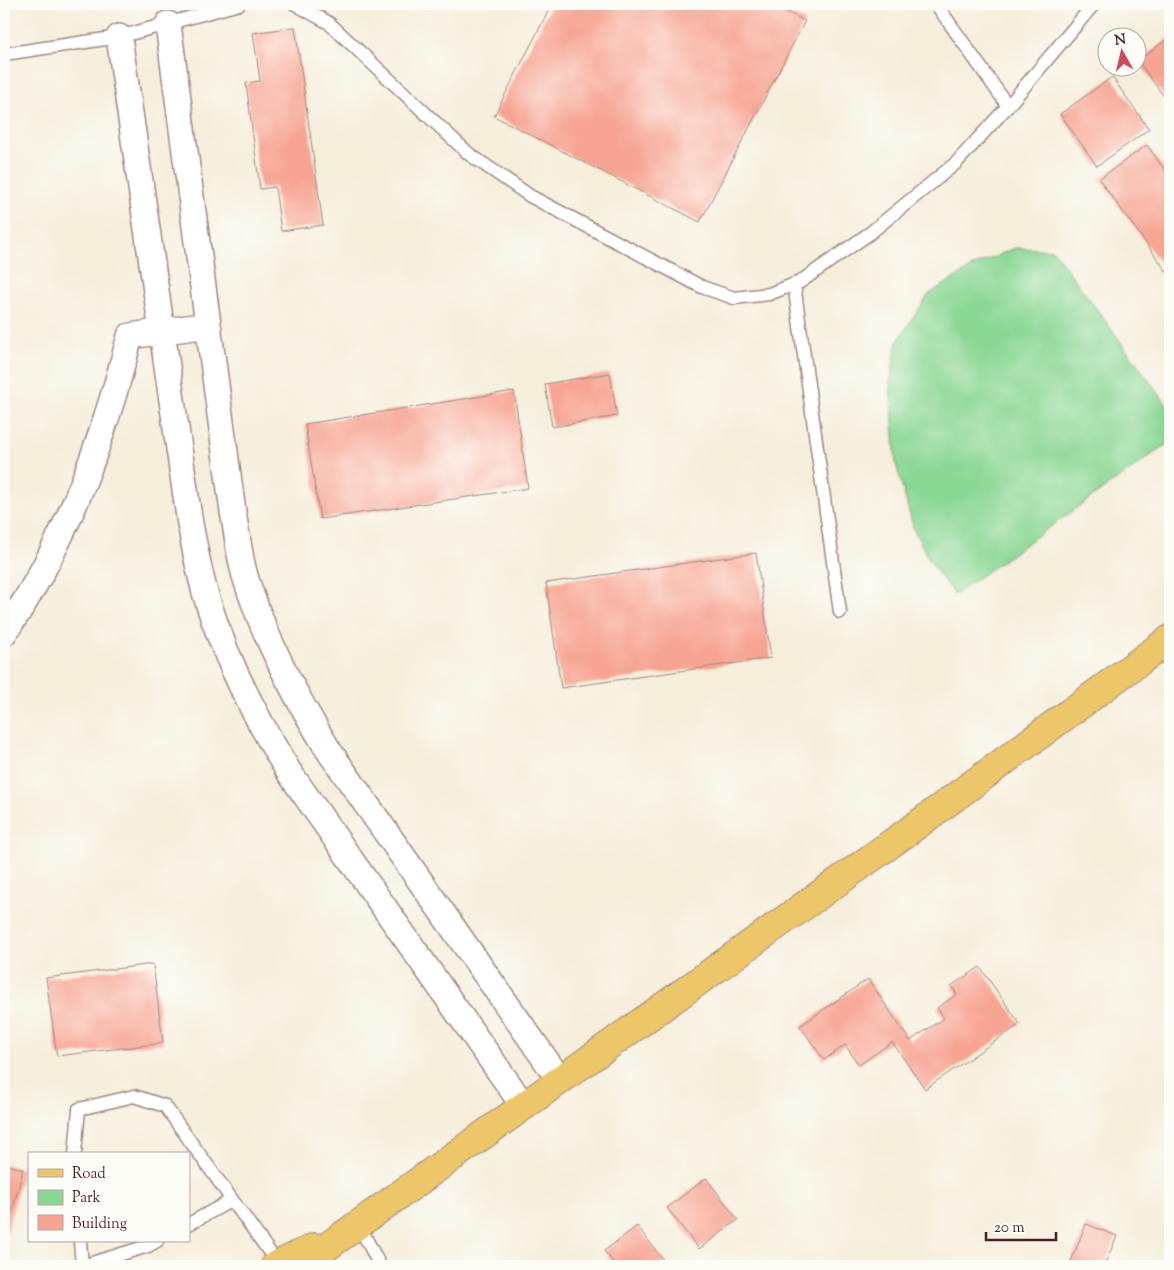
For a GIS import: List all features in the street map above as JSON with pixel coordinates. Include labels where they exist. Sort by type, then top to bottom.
[{"type":"main road","points":[[285,1266],[359,1225],[523,1104],[906,833],[1170,640]]},
{"type":"main road","points":[[322,1266],[359,1225]]},
{"type":"street","points":[[168,24],[232,512],[245,575],[267,636],[296,698],[329,751],[559,1079]]},
{"type":"street","points":[[119,37],[190,524],[206,598],[230,664],[256,717],[289,772],[523,1104]]},
{"type":"street","points":[[4,633],[17,614],[61,535],[94,458],[130,336],[208,325]]},
{"type":"lane","points":[[4,54],[119,37],[238,4]]},
{"type":"lane","points":[[295,4],[329,23],[469,154],[530,196],[702,287],[734,298],[769,294],[794,284],[870,233],[956,163],[1008,106],[1094,4]]},
{"type":"lane","points":[[936,4],[1008,106]]},
{"type":"lane","points":[[794,284],[840,612]]},
{"type":"lane","points":[[75,1152],[79,1109],[134,1096],[165,1106],[232,1200],[285,1266]]},
{"type":"lane","points":[[190,1223],[232,1200]]},
{"type":"lane","points":[[359,1225],[380,1266]]},
{"type":"lane","points":[[80,1242],[82,1266],[148,1246],[155,1242]]},
{"type":"green space","points":[[1015,248],[1053,250],[1170,409],[1170,442],[954,595],[929,560],[914,530],[896,464],[890,384],[897,342],[929,294],[976,265]]},
{"type":"building","points":[[552,4],[770,4],[805,21],[700,222],[494,116]]},
{"type":"building","points":[[295,27],[323,225],[281,231],[275,187],[260,189],[246,83],[260,81],[253,33]]},
{"type":"building","points":[[1170,37],[1170,101],[1168,102],[1146,72],[1146,55]]},
{"type":"building","points":[[1113,78],[1149,129],[1097,166],[1060,114]]},
{"type":"building","points":[[1147,145],[1170,177],[1170,276],[1099,179]]},
{"type":"building","points":[[610,373],[617,416],[552,427],[545,384]]},
{"type":"building","points":[[514,391],[528,488],[320,519],[305,424]]},
{"type":"building","points":[[756,553],[771,658],[561,688],[546,583]]},
{"type":"building","points":[[153,964],[163,1043],[57,1056],[46,978]]},
{"type":"building","points":[[980,967],[1020,1024],[925,1089],[892,1042],[859,1065],[845,1045],[824,1060],[800,1026],[868,979],[910,1041],[944,1018],[937,1008],[957,994],[951,986]]},
{"type":"building","points":[[4,1164],[23,1169],[4,1244]]},
{"type":"building","points":[[706,1178],[738,1220],[699,1249],[667,1208]]},
{"type":"building","points":[[1086,1224],[1117,1236],[1104,1266],[1069,1266]]},
{"type":"building","points":[[637,1226],[668,1266],[616,1266],[604,1251]]}]
